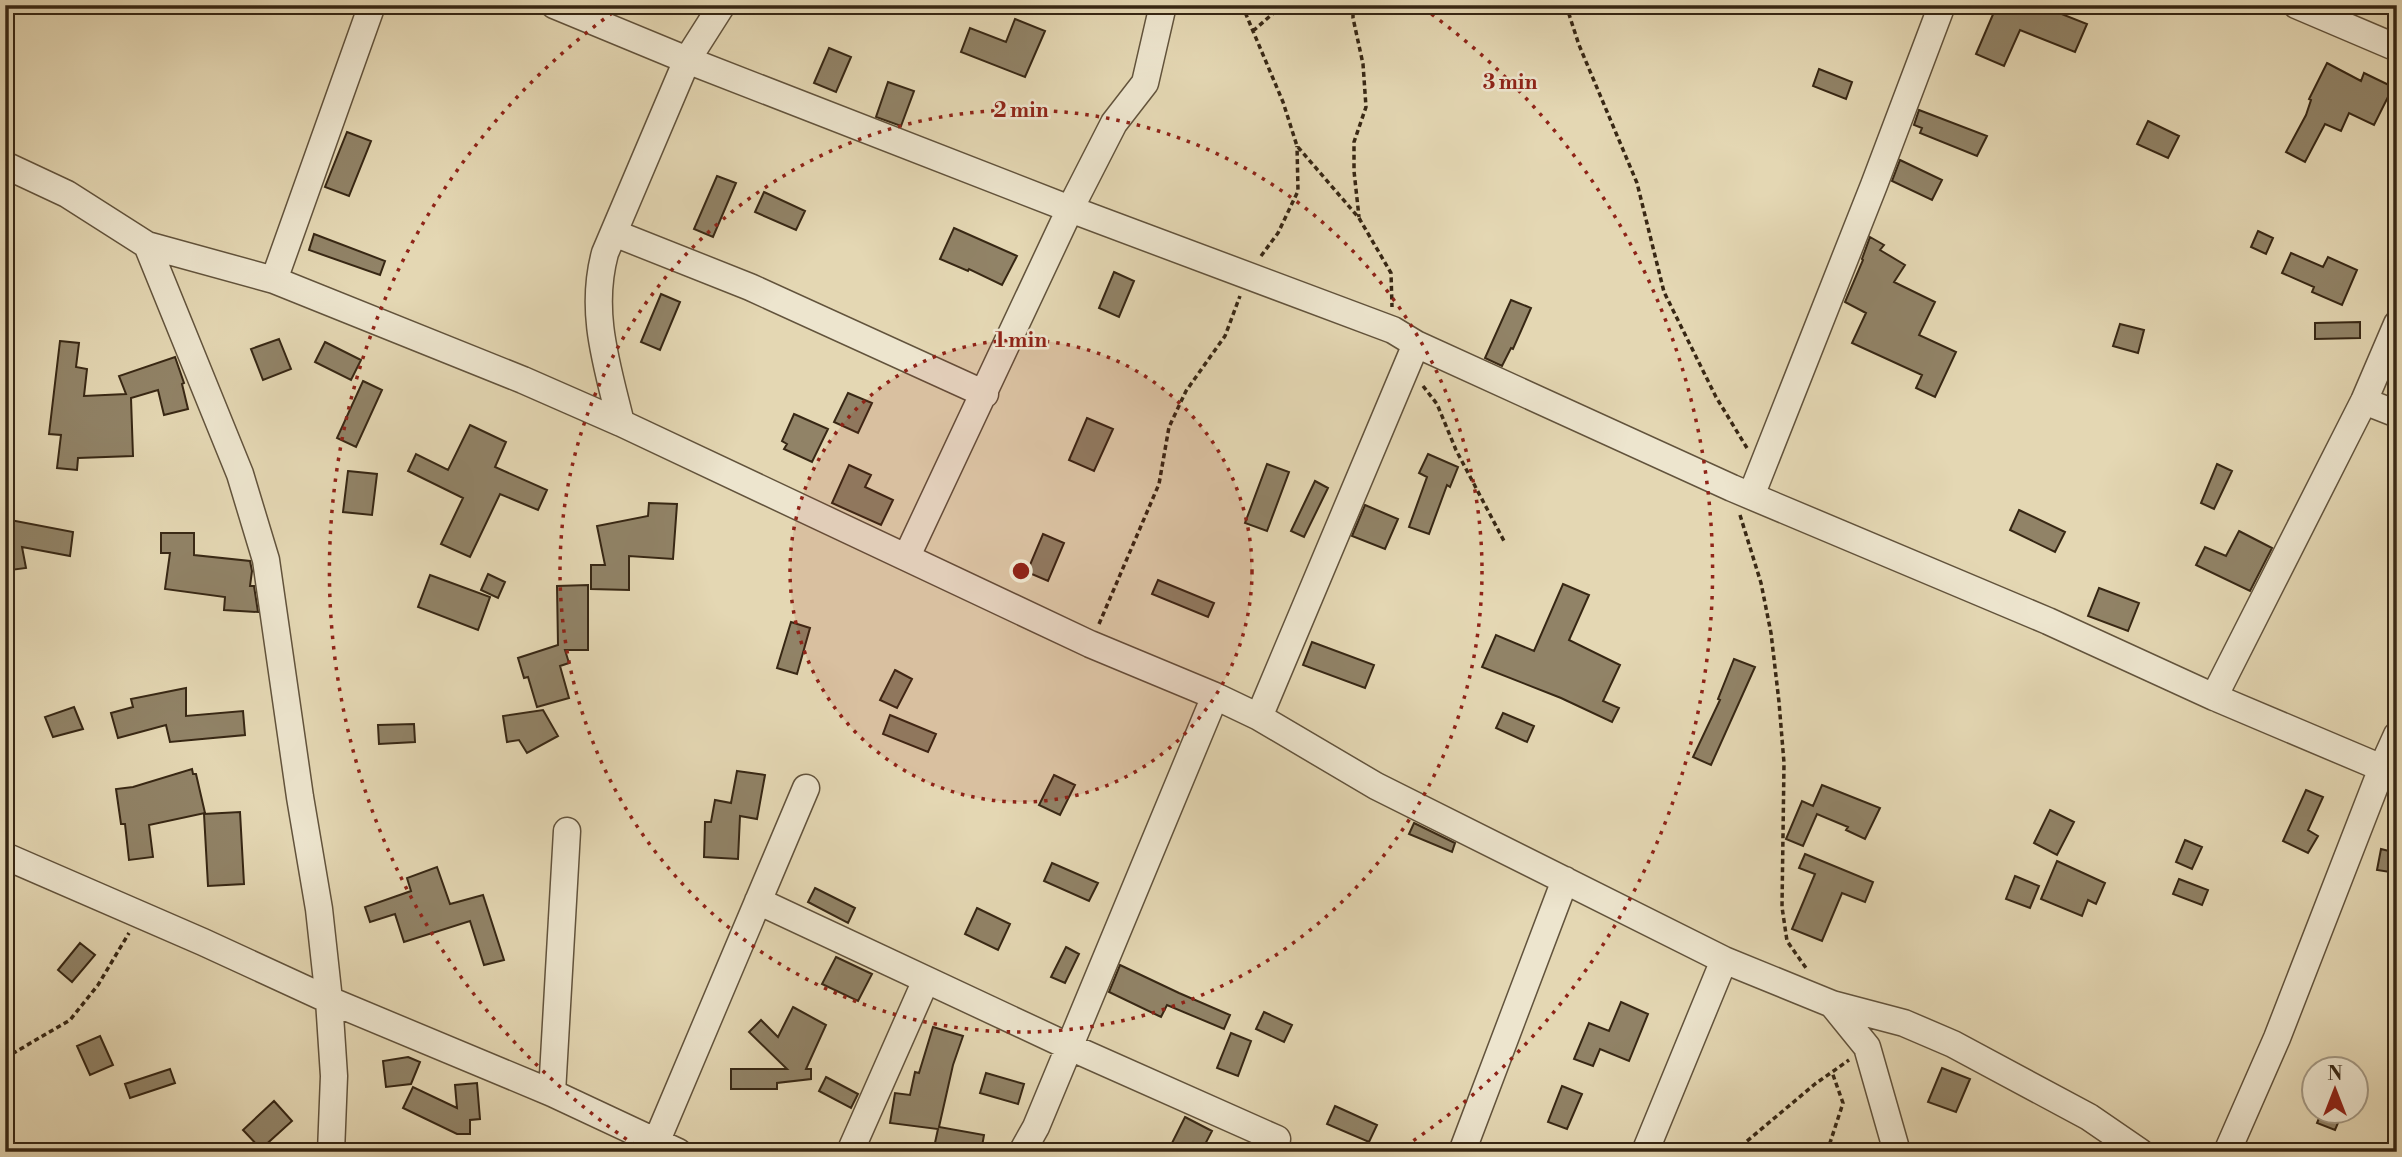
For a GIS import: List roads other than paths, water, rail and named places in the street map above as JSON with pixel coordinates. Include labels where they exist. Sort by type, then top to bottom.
[{"type":"street","points":[[274,280],[372,5]]},
{"type":"street","points":[[554,5],[687,60],[1070,209],[1393,330],[1411,355],[2048,621],[2214,697],[2389,770]]},
{"type":"street","points":[[621,423],[597,316],[598,276],[605,253],[687,60],[722,5]]},
{"type":"street","points":[[907,556],[1070,209],[1114,123],[1145,83],[1163,5]]},
{"type":"street","points":[[1742,492],[1761,471],[1942,5]]},
{"type":"street","points":[[2295,5],[2337,13],[2397,48]]},
{"type":"street","points":[[5,165],[67,194],[146,245],[274,280],[407,332],[621,423],[1090,644],[1215,696],[1259,717],[1376,786],[1724,960],[1832,1004],[1904,1023],[1953,1044],[2089,1117],[2140,1152]]},
{"type":"street","points":[[614,233],[750,287],[985,394]]},
{"type":"street","points":[[146,245],[240,474],[266,560],[319,909],[329,1000],[334,1076],[331,1152]]},
{"type":"street","points":[[2214,697],[2364,401],[2397,324]]},
{"type":"street","points":[[1259,717],[1411,355]]},
{"type":"street","points":[[2364,401],[2397,414]]},
{"type":"street","points":[[1022,1152],[1036,1127],[1070,1047],[1215,696]]},
{"type":"street","points":[[2227,1152],[2389,770],[2397,734]]},
{"type":"street","points":[[5,856],[329,1000],[552,1093],[662,1149],[758,901],[806,788]]},
{"type":"street","points":[[552,1093],[567,831]]},
{"type":"street","points":[[1462,1152],[1565,880]]},
{"type":"street","points":[[758,901],[1070,1047],[1277,1137]]},
{"type":"street","points":[[1645,1152],[1724,960]]},
{"type":"street","points":[[850,1152],[926,980]]},
{"type":"street","points":[[1832,1004],[1867,1047],[1897,1152]]}]
